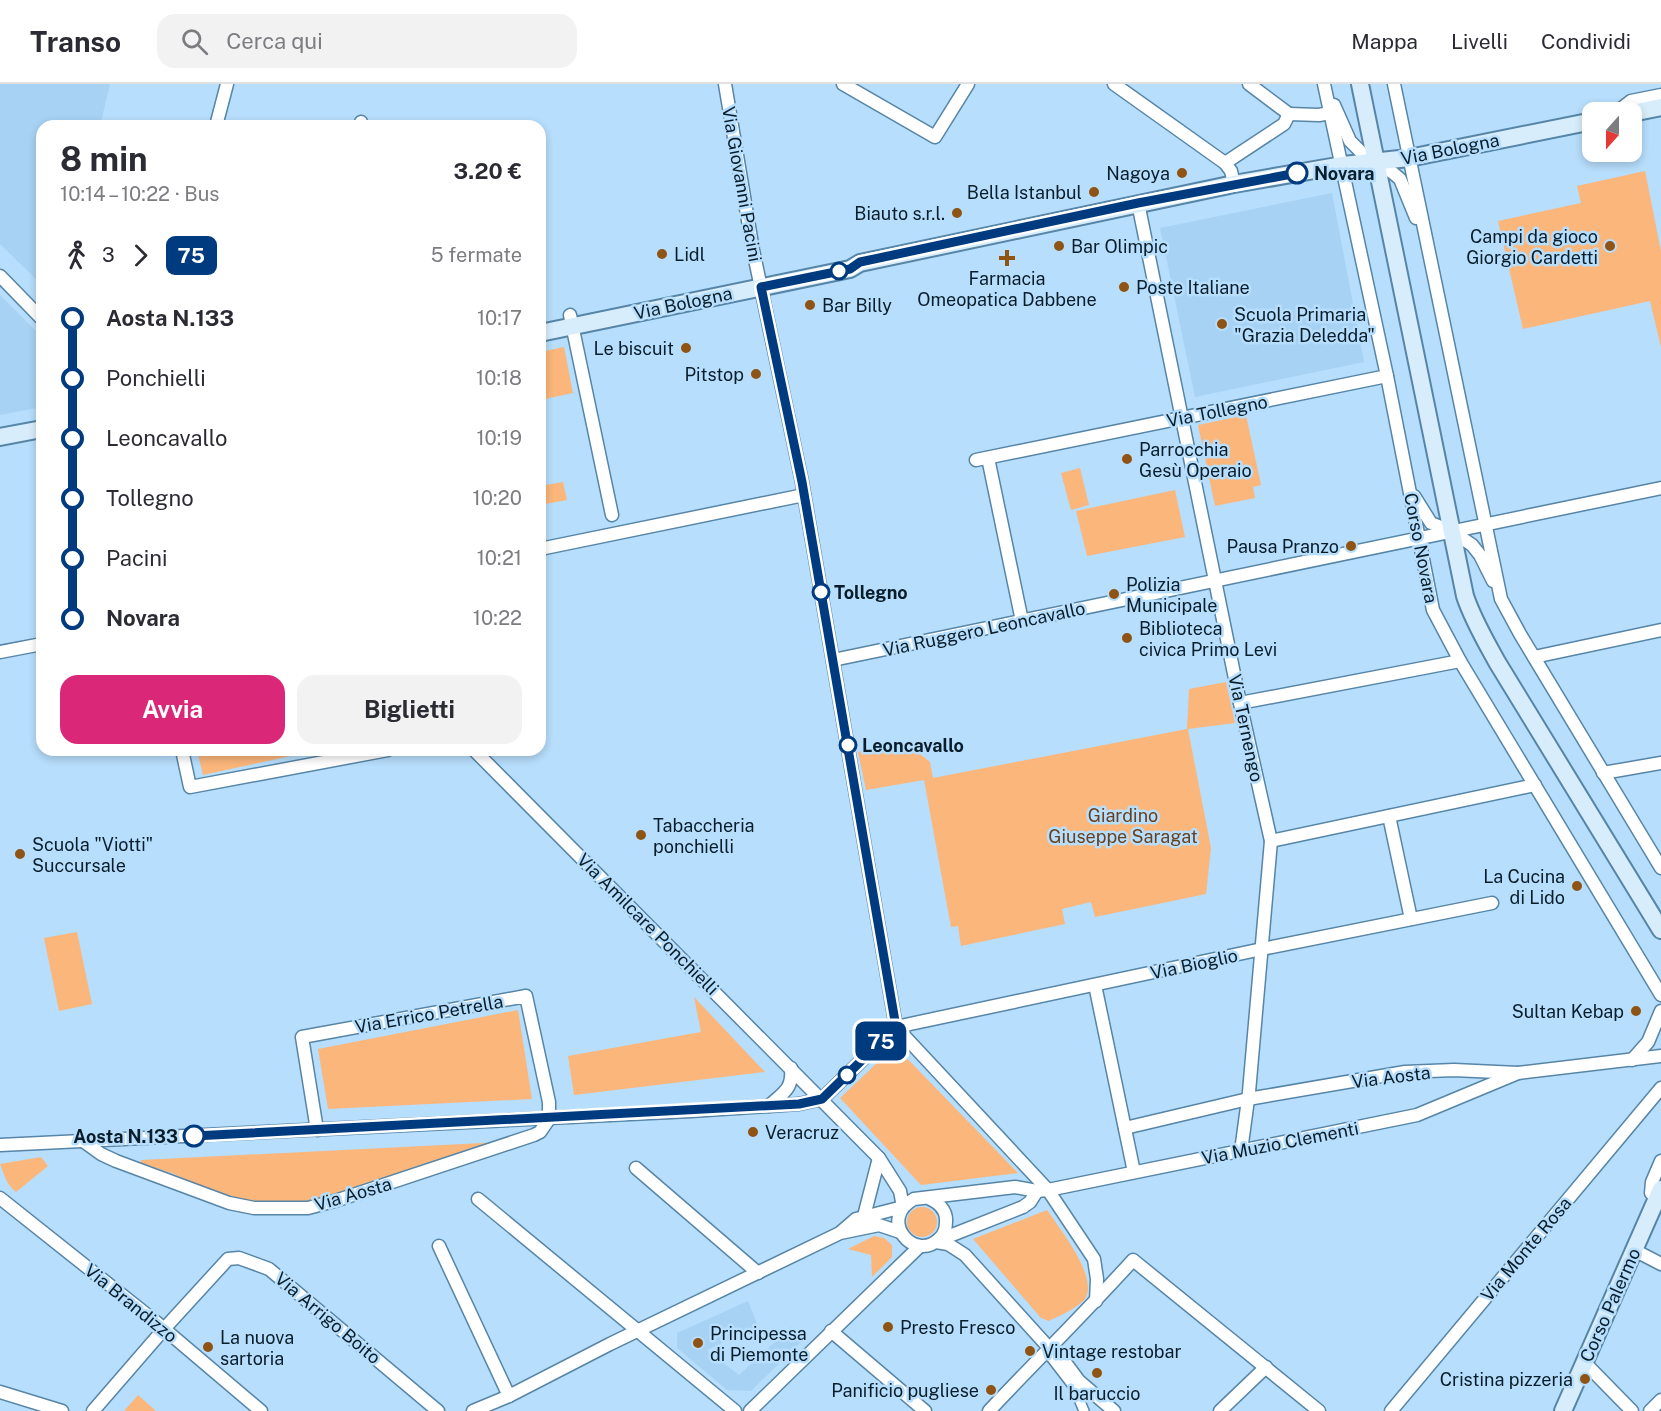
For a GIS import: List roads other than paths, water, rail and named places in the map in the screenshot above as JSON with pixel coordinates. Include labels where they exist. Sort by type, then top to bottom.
[{"type":"main road","name":"Corso Novara","points":[[1360,84],[1465,596],[1473,620],[1661,930]]},
{"type":"main road","points":[[1642,111],[1661,107]]},
{"type":"main road","name":"Via Bologna","points":[[546,331],[571,321],[760,282],[850,269],[860,262],[1138,203],[1343,165],[1409,158],[1582,123]]},
{"type":"main road","name":"Via Bologna","points":[[546,321],[571,321]]},
{"type":"main road","points":[[0,437],[36,430]]},
{"type":"main road","name":"Corso Palermo","points":[[1563,1411],[1659,1194]]},
{"type":"street","points":[[218,120],[227,84]]},
{"type":"street","name":"Via Giovanni Pacini","points":[[725,84],[741,184],[804,495],[896,1027]]},
{"type":"street","points":[[843,84],[935,137],[968,84]]},
{"type":"street","points":[[1114,84],[1224,163],[1232,171],[1234,184]]},
{"type":"street","points":[[1250,84],[1289,114],[1330,113]]},
{"type":"street","points":[[1325,84],[1350,141],[1394,173],[1400,180],[1426,238]]},
{"type":"street","name":"Corso Novara","points":[[1325,84],[1387,376],[1433,610],[1460,661],[1661,995]]},
{"type":"street","points":[[1394,84],[1501,599]]},
{"type":"street","points":[[1630,102],[1661,95]]},
{"type":"street","points":[[1224,163],[1284,124],[1289,114]]},
{"type":"street","name":"Via Ternengo","points":[[1138,203],[1181,418],[1217,581],[1240,703],[1271,841],[1248,1100],[1241,1151]]},
{"type":"street","points":[[0,276],[36,313]]},
{"type":"street","points":[[571,321],[612,515]]},
{"type":"street","name":"Via Tollegno","points":[[1022,621],[982,459],[1387,376]]},
{"type":"street","points":[[1409,487],[1431,522],[1453,532],[1478,552],[1501,599],[1534,657],[1661,868]]},
{"type":"street","name":"Via Ruggero Leoncavallo","points":[[832,660],[1661,488]]},
{"type":"street","points":[[546,548],[804,495]]},
{"type":"street","points":[[1534,657],[1661,630]]},
{"type":"street","points":[[0,652],[36,645]]},
{"type":"street","points":[[1240,703],[1460,661]]},
{"type":"street","points":[[183,756],[190,787],[356,756]]},
{"type":"street","name":"Via Amilcare Ponchielli","points":[[480,756],[879,1158],[900,1191],[903,1207]]},
{"type":"street","points":[[1603,773],[1661,763]]},
{"type":"street","points":[[1271,841],[1535,785]]},
{"type":"street","points":[[1389,816],[1411,919]]},
{"type":"street","name":"Via Bioglio","points":[[896,1027],[1262,949],[1492,903]]},
{"type":"street","points":[[1095,985],[1134,1172]]},
{"type":"street","name":"Via Errico Petrella","points":[[317,1130],[302,1037],[526,996],[549,1102],[549,1119]]},
{"type":"street","points":[[1632,1060],[1648,1042],[1661,1011]]},
{"type":"street","points":[[0,1145],[549,1119],[799,1104],[822,1099],[896,1027],[1042,1190],[1094,1259],[1097,1280],[1096,1301]]},
{"type":"street","name":"Via Aosta","points":[[1125,1128],[1248,1100],[1405,1072],[1454,1070],[1518,1073],[1661,1056]]},
{"type":"street","points":[[769,1106],[790,1086],[791,1068]]},
{"type":"street","name":"Via Muzio Clementi","points":[[1042,1190],[1417,1115],[1518,1073]]},
{"type":"street","name":"Via Monte Rosa","points":[[1392,1411],[1661,1088]]},
{"type":"street","name":"Via Aosta","points":[[83,1141],[116,1161],[214,1199],[254,1208],[288,1209],[308,1208],[338,1200],[502,1147],[540,1132],[549,1119]]},
{"type":"street","points":[[864,1216],[879,1158]]},
{"type":"street","name":"Corso Palermo","points":[[1659,1194],[1650,1193],[1661,1161]]},
{"type":"street","points":[[636,1168],[758,1273]]},
{"type":"street","points":[[840,1233],[856,1219],[903,1207],[914,1199],[1015,1187],[1042,1190]]},
{"type":"street","points":[[750,1411],[920,1246],[1023,1207],[1042,1190]]},
{"type":"street","name":"Via Brandizzo","points":[[0,1198],[164,1329],[261,1411]]},
{"type":"street","points":[[928,1198],[941,1206],[947,1220],[939,1239]]},
{"type":"street","points":[[478,1199],[735,1411]]},
{"type":"street","points":[[903,1207],[898,1219],[900,1232],[905,1239],[920,1246]]},
{"type":"street","points":[[473,1411],[840,1233],[879,1225],[900,1232]]},
{"type":"street","points":[[939,1239],[965,1255],[1079,1381],[1114,1411]]},
{"type":"street","points":[[439,1246],[509,1395]]},
{"type":"street","points":[[1634,1250],[1661,1264]]},
{"type":"street","name":"Via Arrigo Boito","points":[[93,1411],[228,1259],[239,1258],[269,1269],[438,1411]]},
{"type":"street","points":[[989,1411],[1133,1260],[1319,1411]]},
{"type":"street","points":[[831,1331],[925,1411]]},
{"type":"street","points":[[1050,1349],[1074,1387],[1084,1411]]},
{"type":"street","points":[[1584,1362],[1632,1411]]},
{"type":"street","points":[[1220,1411],[1266,1367]]},
{"type":"street","points":[[0,1392],[62,1411]]},
{"type":"street","points":[[1650,1411],[1661,1400]]},
{"type":"place","name":"Nagoya","points":[[1182,173]]},
{"type":"place","name":"Novara","points":[[1297,173]]},
{"type":"place","name":"Bella Istanbul","points":[[1094,192]]},
{"type":"place","name":"Biauto s.r.l.","points":[[957,213]]},
{"type":"place","name":"Bar Olimpic","points":[[1059,246]]},
{"type":"place","name":"Campi da gioco Giorgio Cardetti","points":[[1610,246]]},
{"type":"place","name":"Lidl","points":[[662,254]]},
{"type":"place","name":"Farmacia Omeopatica Dabbene","points":[[1007,258]]},
{"type":"place","name":"Poste Italiane","points":[[1124,287]]},
{"type":"place","name":"Bar Billy","points":[[810,305]]},
{"type":"place","name":"Scuola Primaria \"Grazia Deledda\"","points":[[1222,324]]},
{"type":"place","name":"Le biscuit","points":[[686,348]]},
{"type":"place","name":"Pitstop","points":[[756,374]]},
{"type":"place","name":"Parrocchia Gesù Operaio","points":[[1127,459]]},
{"type":"place","name":"Pausa Pranzo","points":[[1351,546]]},
{"type":"place","name":"Tollegno","points":[[821,592]]},
{"type":"place","name":"Polizia Municipale","points":[[1114,594]]},
{"type":"place","name":"Biblioteca civica Primo Levi","points":[[1127,638]]},
{"type":"place","name":"Leoncavallo","points":[[848,745]]},
{"type":"place","name":"Tabaccheria ponchielli","points":[[641,835]]},
{"type":"place","name":"Scuola \"Viotti\" Succursale","points":[[20,854]]},
{"type":"place","name":"La Cucina di Lido","points":[[1577,886]]},
{"type":"place","name":"Sultan Kebap","points":[[1636,1011]]},
{"type":"place","name":"Veracruz","points":[[753,1132]]},
{"type":"place","name":"Aosta N.133","points":[[194,1136]]},
{"type":"place","name":"Presto Fresco","points":[[888,1327]]},
{"type":"place","name":"Principessa di Piemonte","points":[[698,1343]]},
{"type":"place","name":"La nuova sartoria","points":[[208,1347]]},
{"type":"place","name":"Vintage restobar","points":[[1030,1351]]},
{"type":"place","name":"Il baruccio","points":[[1097,1373]]},
{"type":"place","name":"Cristina pizzeria","points":[[1585,1379]]},
{"type":"place","name":"Panificio pugliese","points":[[991,1390]]},
{"type":"park label","name":"Giardino Giuseppe Saragat","points":[[1123,825]]}]
